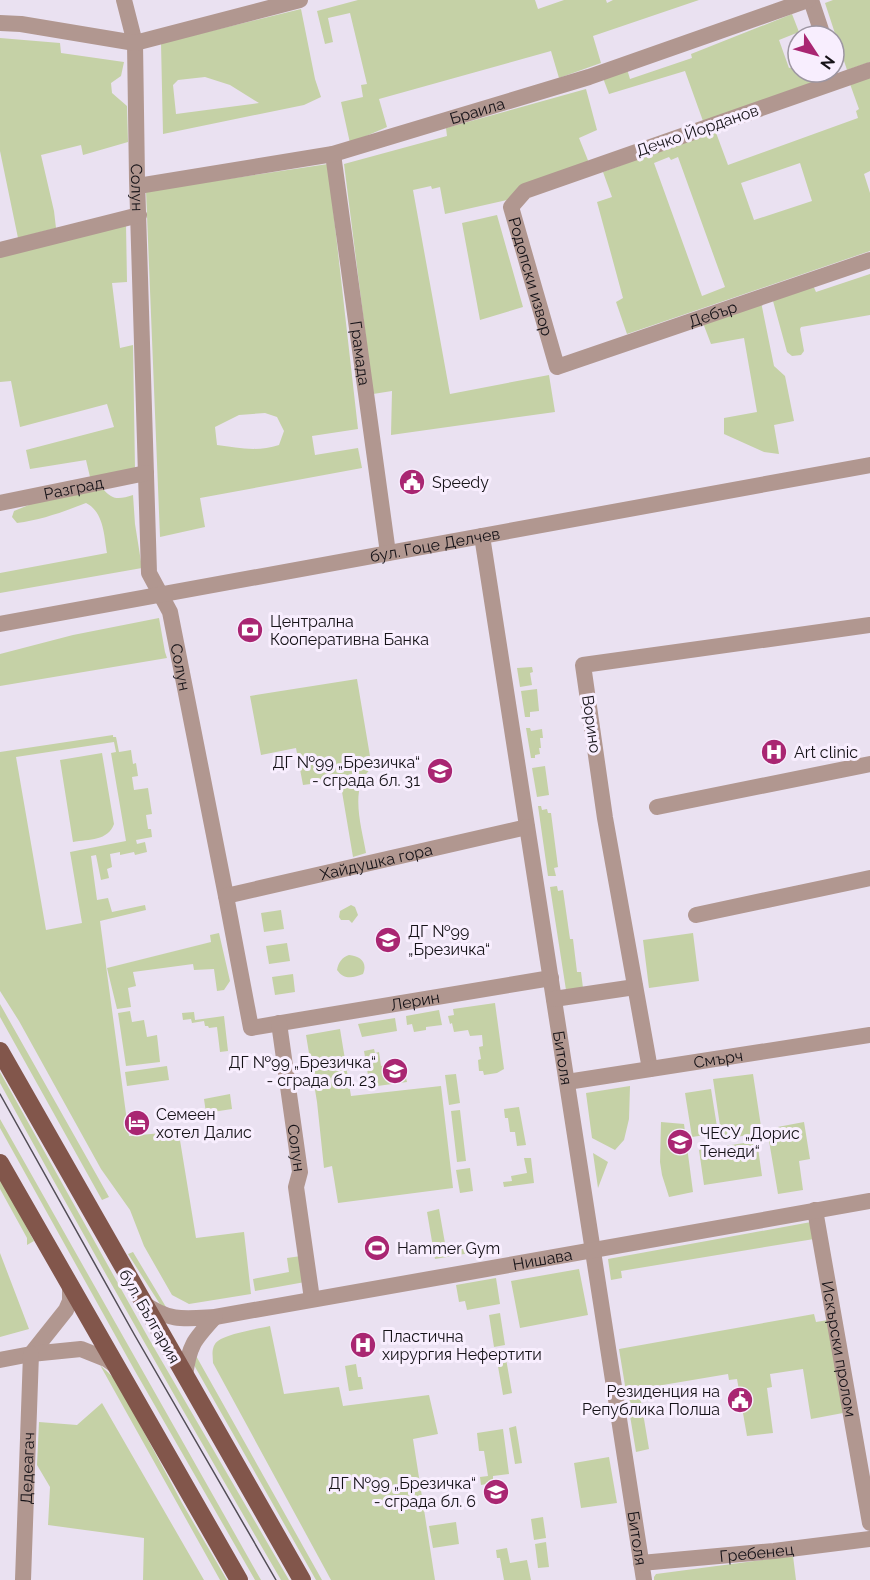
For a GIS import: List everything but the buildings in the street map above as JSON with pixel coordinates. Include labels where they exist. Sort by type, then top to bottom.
[{"type":"main road","name":"бул. България","points":[[0,1051],[302,1580]]},
{"type":"main road","points":[[0,1163],[239,1580]]},
{"type":"street","name":"Солун","points":[[124,0],[135,43],[149,573],[170,612],[250,1028],[279,1023],[300,1172],[296,1187],[312,1299]]},
{"type":"street","points":[[0,23],[21,24],[135,43],[300,0]]},
{"type":"street","points":[[809,0],[818,24]]},
{"type":"street","name":"Браила","points":[[138,186],[333,154],[589,77],[809,0]]},
{"type":"street","name":"Дечко Йорданов","points":[[846,74],[870,70]]},
{"type":"street","name":"Дечко Йорданов","points":[[525,191],[812,84]]},
{"type":"street","name":"Грамада","points":[[333,154],[388,553]]},
{"type":"street","name":"Родопски извор","points":[[525,191],[511,207],[557,367]]},
{"type":"street","points":[[0,250],[139,215]]},
{"type":"street","name":"Дебър","points":[[557,367],[870,260]]},
{"type":"street","name":"бул. Гоце Делчев","points":[[0,624],[870,465]]},
{"type":"street","name":"Разград","points":[[0,503],[146,473]]},
{"type":"street","name":"Битоля","points":[[482,536],[644,1580]]},
{"type":"street","name":"Ворино","points":[[635,987],[605,818],[584,665],[870,625]]},
{"type":"street","points":[[657,807],[870,764]]},
{"type":"street","name":"Хайдушка гора","points":[[226,896],[527,826]]},
{"type":"street","points":[[696,915],[870,878]]},
{"type":"street","name":"Лерин","points":[[279,1023],[551,978]]},
{"type":"street","points":[[554,999],[635,987],[650,1069]]},
{"type":"street","name":"Смърч","points":[[567,1082],[870,1035]]},
{"type":"street","name":"Нишава","points":[[143,1303],[167,1317],[180,1319],[215,1317],[870,1201]]},
{"type":"street","name":"Искърски пролом","points":[[815,1210],[870,1523]]},
{"type":"street","points":[[32,1354],[66,1310],[70,1301],[70,1286]]},
{"type":"street","points":[[185,1376],[188,1355],[195,1340],[215,1317]]},
{"type":"street","points":[[0,1360],[81,1349],[106,1359],[116,1366]]},
{"type":"street","name":"Дедеагач","points":[[23,1580],[32,1354]]},
{"type":"street","name":"Гребенец","points":[[641,1563],[774,1551],[870,1539]]},
{"type":"green space","points":[[358,0],[535,0],[538,9],[564,0],[606,0],[607,3],[613,0],[699,0],[593,36],[601,63],[559,78],[551,51],[379,99],[387,127],[350,143],[341,102],[363,97],[361,85],[367,84],[350,13],[328,18],[333,42],[325,44],[317,11]]},
{"type":"green space","points":[[833,0],[870,0],[870,62],[847,70],[846,24],[832,24],[825,3]]},
{"type":"green space","points":[[301,9],[315,79],[321,97],[304,105],[163,134],[161,43]],"holes":[[[205,77],[230,85],[259,103],[176,114],[173,85],[178,80]]]},
{"type":"green space","points":[[792,14],[796,24],[786,24],[786,37],[779,40],[786,60],[786,84],[808,84],[703,121],[685,71],[609,94],[603,78],[627,69],[630,79],[692,58],[691,54]]},
{"type":"green space","points":[[0,38],[60,43],[61,53],[124,62],[121,76],[111,83],[112,93],[127,106],[128,142],[83,155],[81,145],[41,155],[56,228],[18,238],[0,151]]},
{"type":"green space","points":[[870,77],[870,171],[864,174],[870,193],[870,251],[627,334],[616,302],[623,298],[597,202],[612,197],[603,172],[715,130],[728,165],[858,118],[856,111],[859,109],[850,84]],"holes":[[[669,157],[671,160],[678,157],[725,287],[702,296],[654,163]],[[800,163],[812,201],[754,220],[741,183]]]},
{"type":"green space","points":[[586,89],[597,130],[579,138],[589,163],[507,200],[445,214],[440,187],[432,189],[431,186],[413,190],[450,394],[549,375],[555,412],[391,435],[392,391],[373,394],[344,164],[447,136],[446,128]]},
{"type":"green space","points":[[328,164],[358,429],[312,436],[315,455],[358,448],[362,468],[200,498],[205,527],[160,537],[146,191]],"holes":[[[265,413],[277,417],[284,431],[279,445],[256,449],[217,445],[215,427],[239,415]]]},
{"type":"green space","points":[[497,215],[523,307],[480,320],[462,223]]},
{"type":"green space","points":[[126,224],[127,282],[112,283],[120,348],[133,345],[135,469],[90,477],[86,460],[30,469],[26,450],[114,427],[107,404],[20,427],[11,381],[0,382],[0,256]]},
{"type":"green space","points":[[870,274],[870,315],[801,327],[804,351],[801,355],[792,356],[787,352],[773,301],[812,283],[816,292]]},
{"type":"green space","points":[[761,302],[774,366],[785,376],[794,421],[774,425],[779,454],[764,452],[724,434],[724,418],[757,412],[744,338],[711,344],[703,323]]},
{"type":"green space","points":[[103,489],[110,496],[117,498],[133,495],[142,568],[0,593],[0,573],[107,553],[100,518],[86,503],[26,522],[17,523],[12,517],[14,511],[41,500]]},
{"type":"green space","points":[[159,618],[167,658],[0,686],[0,654],[73,635]]},
{"type":"green space","points":[[532,667],[533,672],[530,673],[532,685],[520,687],[517,668]]},
{"type":"green space","points":[[357,679],[372,768],[360,785],[358,796],[366,853],[353,857],[340,780],[303,785],[296,748],[261,755],[250,696]]},
{"type":"green space","points":[[537,689],[539,711],[530,712],[530,717],[525,717],[521,691]]},
{"type":"green space","points":[[526,728],[530,728],[531,731],[542,729],[540,754],[535,755],[535,758],[531,758]]},
{"type":"green space","points":[[113,735],[116,737],[119,752],[131,750],[138,776],[132,777],[134,790],[148,788],[152,814],[146,815],[152,837],[136,840],[137,844],[145,842],[147,852],[135,855],[134,852],[120,855],[120,852],[110,854],[112,867],[107,869],[109,878],[101,880],[96,855],[91,856],[97,900],[108,898],[112,912],[145,905],[146,910],[100,921],[129,1136],[162,1133],[162,1130],[178,1128],[196,1238],[244,1232],[251,1294],[189,1304],[172,1295],[144,1246],[130,1210],[101,1169],[0,991],[0,752]],"holes":[[[114,742],[116,752],[111,753],[126,841],[70,852],[82,923],[46,930],[16,757]]]},
{"type":"green space","points":[[102,753],[114,824],[111,830],[103,836],[73,842],[60,760]]},
{"type":"green space","points":[[545,766],[549,795],[537,797],[532,768]]},
{"type":"green space","points":[[538,806],[551,813],[558,867],[554,868],[556,876],[548,876]]},
{"type":"green space","points":[[557,886],[558,891],[563,890],[570,939],[573,939],[577,972],[581,972],[583,988],[566,990],[550,887]]},
{"type":"green space","points":[[351,905],[355,907],[358,915],[352,923],[349,920],[341,920],[340,911]]},
{"type":"green space","points":[[281,910],[284,929],[264,932],[261,913]]},
{"type":"green space","points":[[219,933],[230,981],[224,990],[217,991],[214,969],[194,970],[193,964],[133,972],[136,986],[128,988],[131,1007],[117,1009],[107,968],[211,942],[210,935]]},
{"type":"green space","points":[[693,933],[699,981],[649,988],[643,940]]},
{"type":"green space","points":[[287,943],[290,961],[269,964],[266,946]]},
{"type":"green space","points":[[349,955],[362,960],[363,974],[349,977],[337,970],[344,957]]},
{"type":"green space","points":[[293,974],[295,992],[275,995],[272,977]]},
{"type":"green space","points":[[495,1003],[504,1069],[497,1073],[484,1075],[483,1071],[479,1071],[478,1060],[481,1059],[479,1047],[483,1046],[482,1035],[470,1036],[468,1030],[454,1032],[448,1016],[454,1015],[453,1009]]},
{"type":"green space","points":[[0,1004],[109,1197],[102,1200],[0,1017]]},
{"type":"green space","points":[[439,1010],[442,1025],[426,1027],[426,1030],[414,1032],[412,1024],[407,1025],[406,1016]]},
{"type":"green space","points":[[130,1011],[132,1022],[144,1020],[147,1037],[157,1035],[160,1062],[126,1066],[118,1013]]},
{"type":"green space","points":[[194,1012],[195,1020],[224,1016],[228,1051],[220,1052],[217,1027],[209,1028],[205,1026],[204,1021],[192,1023],[191,1019],[183,1020],[182,1013]]},
{"type":"green space","points":[[395,1018],[397,1031],[362,1037],[358,1024]]},
{"type":"green space","points":[[340,1029],[351,1096],[441,1086],[453,1188],[338,1203],[332,1166],[324,1168],[317,1102],[306,1035]]},
{"type":"green space","points":[[374,1049],[375,1053],[379,1052],[381,1066],[386,1065],[388,1077],[405,1074],[407,1082],[370,1087],[364,1051]]},
{"type":"green space","points":[[167,1066],[169,1080],[127,1086],[125,1072]]},
{"type":"green space","points":[[0,1072],[149,1339],[289,1580],[281,1580],[174,1394],[0,1083]]},
{"type":"green space","points":[[456,1074],[460,1103],[449,1105],[445,1075]]},
{"type":"green space","points":[[753,1074],[762,1133],[722,1139],[713,1079]]},
{"type":"green space","points":[[630,1086],[629,1119],[624,1140],[615,1150],[592,1138],[586,1093]]},
{"type":"green space","points":[[711,1089],[718,1133],[692,1137],[685,1093]]},
{"type":"green space","points":[[230,1094],[232,1109],[206,1113],[204,1099]]},
{"type":"green space","points":[[519,1107],[526,1145],[517,1146],[515,1132],[510,1132],[504,1109]]},
{"type":"green space","points":[[460,1110],[466,1161],[457,1162],[451,1111]]},
{"type":"green space","points":[[0,1119],[261,1580],[255,1580],[135,1371],[0,1128]]},
{"type":"green space","points":[[661,1122],[684,1124],[693,1192],[669,1197],[660,1162]]},
{"type":"green space","points":[[804,1122],[810,1159],[799,1161],[803,1190],[778,1194],[767,1129]]},
{"type":"green space","points":[[757,1141],[762,1176],[704,1185],[699,1150]]},
{"type":"green space","points":[[593,1153],[608,1162],[598,1188]]},
{"type":"green space","points":[[524,1158],[531,1158],[534,1183],[504,1187],[503,1182],[512,1181],[511,1176],[527,1173]]},
{"type":"green space","points":[[470,1168],[473,1191],[460,1193],[456,1170]]},
{"type":"green space","points":[[0,1178],[34,1241],[27,1245],[27,1238],[0,1189]]},
{"type":"green space","points":[[439,1209],[446,1249],[469,1245],[470,1253],[435,1259],[427,1212]]},
{"type":"green space","points":[[811,1222],[814,1239],[621,1271],[622,1278],[611,1280],[608,1259]]},
{"type":"green space","points":[[133,1252],[169,1312],[163,1309],[128,1254]]},
{"type":"green space","points":[[0,1253],[29,1329],[0,1337]]},
{"type":"green space","points":[[301,1256],[305,1282],[255,1291],[253,1279],[289,1272],[287,1258]]},
{"type":"green space","points":[[579,1269],[588,1315],[520,1328],[511,1281]]},
{"type":"green space","points":[[496,1278],[500,1304],[467,1310],[465,1301],[459,1302],[456,1285]]},
{"type":"green space","points":[[500,1313],[505,1345],[494,1347],[489,1315]]},
{"type":"green space","points":[[814,1314],[816,1322],[828,1320],[843,1413],[811,1419],[803,1369],[770,1374],[772,1387],[767,1388],[773,1433],[747,1436],[737,1379],[729,1380],[728,1374],[639,1389],[649,1449],[636,1452],[619,1349]]},
{"type":"green space","points":[[270,1326],[284,1394],[339,1387],[343,1406],[429,1395],[438,1434],[413,1439],[435,1580],[331,1580],[213,1363],[213,1349],[219,1340]]},
{"type":"green space","points":[[505,1353],[512,1393],[503,1395],[496,1355]]},
{"type":"green space","points":[[195,1354],[322,1580],[316,1580],[194,1365]]},
{"type":"green space","points":[[356,1364],[363,1389],[349,1391],[345,1366]]},
{"type":"green space","points":[[100,1365],[116,1380],[182,1503],[227,1580],[220,1580]]},
{"type":"green space","points":[[102,1403],[204,1580],[143,1580],[144,1538],[48,1525],[50,1487],[37,1465],[39,1422],[77,1425]]},
{"type":"green space","points":[[516,1426],[522,1463],[515,1464],[509,1428]]},
{"type":"green space","points":[[503,1429],[509,1474],[493,1476],[493,1483],[481,1485],[480,1477],[488,1476],[484,1451],[479,1451],[477,1433]]},
{"type":"green space","points":[[609,1457],[617,1503],[581,1508],[574,1463]]},
{"type":"green space","points":[[543,1517],[546,1538],[534,1540],[531,1519]]},
{"type":"green space","points":[[456,1522],[459,1544],[433,1548],[429,1526]]},
{"type":"green space","points":[[546,1542],[549,1567],[538,1568],[535,1544]]},
{"type":"green space","points":[[507,1548],[510,1563],[527,1560],[531,1580],[504,1580],[500,1558],[497,1558],[496,1550]]},
{"type":"green space","points":[[793,1556],[796,1580],[654,1580],[656,1574]]},
{"type":"tram line","points":[[0,1094],[134,1334],[276,1580]]},
{"type":"place","name":"Speedy","points":[[412,482]]},
{"type":"place","name":"Централна Кооперативна Банка","points":[[250,630]]},
{"type":"place","name":"Art clinic","points":[[774,752]]},
{"type":"place","name":"ДГ №99 „Брезичка“ - сграда бл. 31","points":[[440,771]]},
{"type":"place","name":"ДГ №99 „Брезичка“","points":[[388,940]]},
{"type":"place","name":"ДГ №99 „Брезичка“ - сграда бл. 23","points":[[395,1071]]},
{"type":"place","name":"Семеен хотел Далис","points":[[137,1123]]},
{"type":"place","name":"ЧЕСУ „Дорис Тенеди“","points":[[680,1142]]},
{"type":"place","name":"Hammer Gym","points":[[377,1248]]},
{"type":"place","name":"Пластична хирургия Нефертити","points":[[363,1345]]},
{"type":"place","name":"Резиденция на Република Полша","points":[[740,1400]]},
{"type":"place","name":"ДГ №99 „Брезичка“ - сграда бл. 6","points":[[496,1492]]}]
